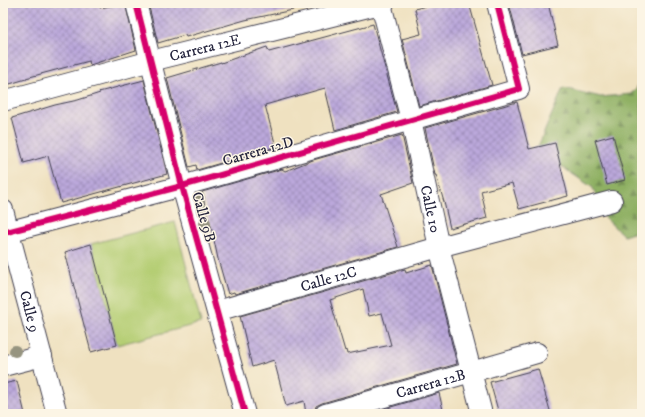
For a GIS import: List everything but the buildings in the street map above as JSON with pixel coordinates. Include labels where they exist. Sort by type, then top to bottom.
[{"type":"street","name":"Calle 9B","points":[[136,3],[182,186],[245,414]]},
{"type":"street","name":"Carrera 12E","points":[[3,101],[151,61],[383,3]]},
{"type":"street","name":"Calle 10","points":[[383,3],[439,247],[482,414]]},
{"type":"street","name":"Carrera 12D","points":[[6,232],[182,186],[518,89],[497,3]]},
{"type":"street","name":"Calle 12C","points":[[217,311],[439,247],[612,200]]},
{"type":"street","name":"Calle 9","points":[[3,210],[6,232],[42,356],[57,414]]},
{"type":"street","name":"Carrera 12B","points":[[325,414],[537,354]]},
{"type":"street","points":[[3,366],[42,356]]},
{"type":"green space","points":[[642,81],[642,230],[624,236],[602,215],[593,188],[555,162],[534,156],[563,88],[601,97],[631,94]]},
{"type":"green space","points":[[175,222],[201,323],[117,345],[91,244]]},
{"type":"cycle path","points":[[136,3],[182,186],[245,414]]},
{"type":"cycle path","points":[[3,233],[182,186],[519,89],[497,3]]}]
